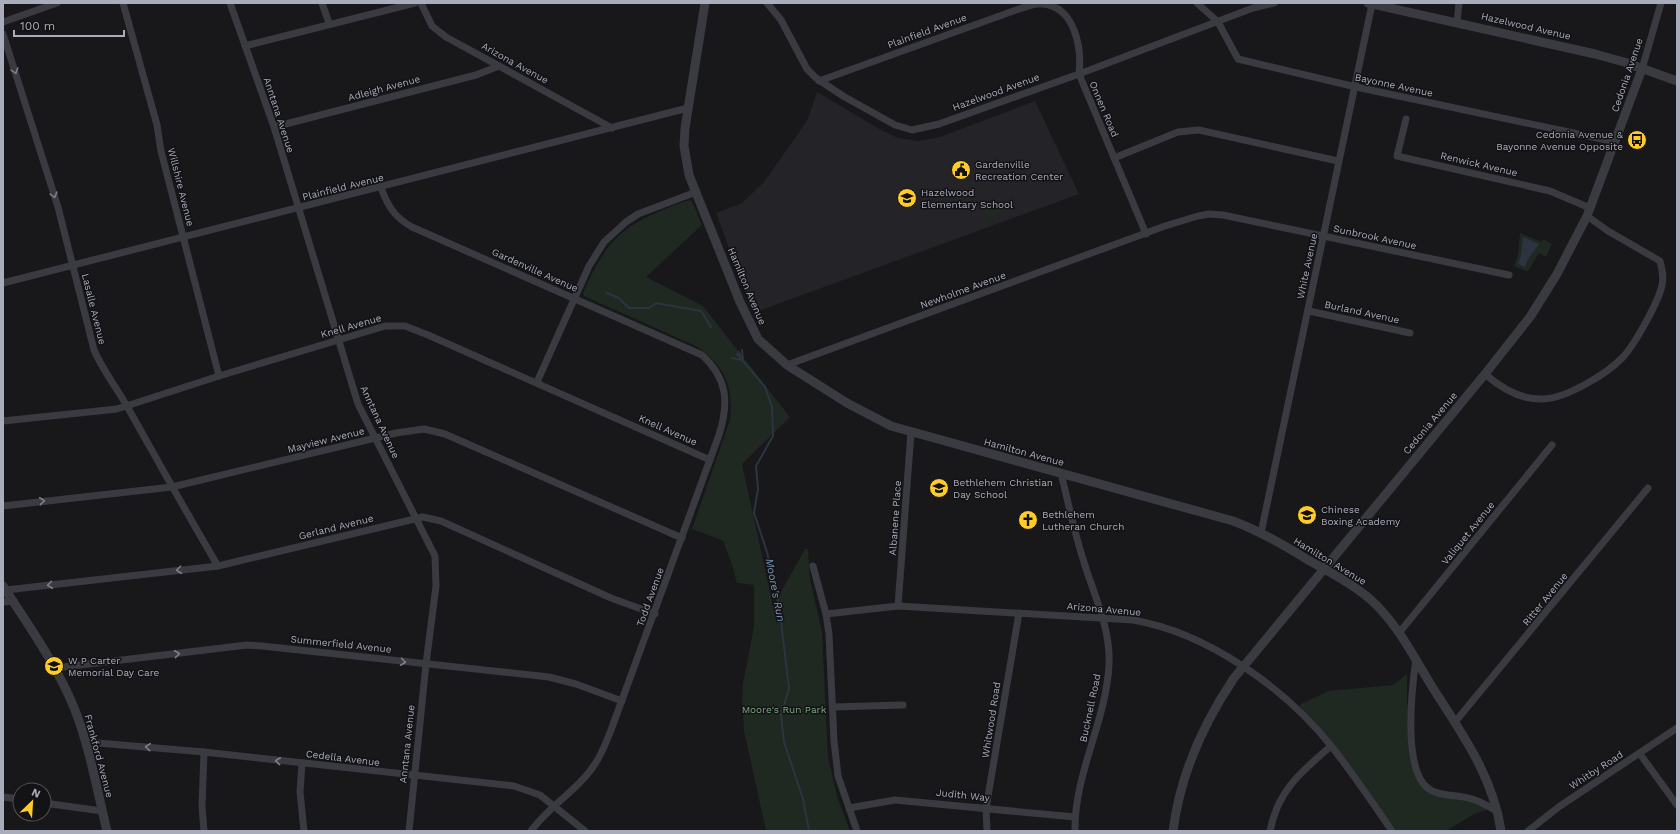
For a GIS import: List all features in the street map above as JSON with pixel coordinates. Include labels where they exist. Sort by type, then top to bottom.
[{"type":"street","points":[[3,22],[57,3]]},
{"type":"street","name":"Willshire Avenue","points":[[123,3],[157,125],[161,150],[219,376]]},
{"type":"street","name":"Anntana Avenue","points":[[230,3],[274,127],[297,209],[358,404],[435,556],[436,563],[432,625],[426,664],[409,831]]},
{"type":"street","points":[[322,3],[329,24]]},
{"type":"street","points":[[245,46],[415,3]]},
{"type":"street","name":"Arizona Avenue","points":[[421,3],[428,20],[436,30],[612,128]]},
{"type":"street","name":"Hamilton Avenue","points":[[705,3],[688,108],[684,146],[689,175],[737,296],[753,331],[769,349],[787,365],[871,416],[891,426],[1217,516],[1261,533],[1348,582],[1371,600],[1399,633],[1455,722],[1483,771],[1498,812],[1501,831]]},
{"type":"street","name":"Hazelwood Avenue","points":[[768,3],[781,20],[807,69],[819,80],[895,125],[912,130],[939,124],[1079,74],[1253,8],[1274,3]]},
{"type":"street","name":"Plainfield Avenue","points":[[819,80],[1018,9],[1042,3]]},
{"type":"street","name":"Onnen Road","points":[[1042,3],[1060,12],[1070,21],[1074,30],[1080,55],[1079,74],[1146,234]]},
{"type":"street","name":"Bayonne Avenue","points":[[1197,3],[1218,22],[1238,59],[1356,87],[1616,142]]},
{"type":"street","name":"Hazelwood Avenue","points":[[1370,3],[1588,52],[1642,68],[1677,81]]},
{"type":"street","name":"White Avenue","points":[[1261,533],[1309,311],[1338,161],[1356,87],[1370,3]]},
{"type":"street","points":[[1457,22],[1458,3]]},
{"type":"street","name":"Cedonia Avenue","points":[[1173,831],[1179,801],[1191,759],[1212,714],[1243,666],[1485,374],[1530,317],[1554,279],[1589,212],[1642,68],[1661,3]]},
{"type":"street","name":"Lasalle Avenue","points":[[3,34],[48,174],[98,361],[127,406],[218,566]]},
{"type":"street","name":"Adleigh Avenue","points":[[274,127],[476,75],[499,66]]},
{"type":"street","name":"Plainfield Avenue","points":[[3,283],[381,188],[688,108]]},
{"type":"street","name":"Renwick Avenue","points":[[1406,119],[1397,156],[1550,191],[1589,212]]},
{"type":"street","points":[[1114,158],[1178,132],[1193,130],[1220,134],[1338,161]]},
{"type":"street","name":"Gardenville Avenue","points":[[381,188],[388,206],[400,220],[697,353]]},
{"type":"street","points":[[537,382],[595,254],[604,242],[626,222],[644,211],[696,192]]},
{"type":"street","points":[[1485,374],[1511,392],[1541,400],[1553,398],[1566,394],[1595,378],[1622,358],[1635,340],[1662,286],[1663,272],[1660,261],[1608,231],[1589,212]]},
{"type":"street","name":"Sunbrook Avenue","points":[[1146,234],[1184,220],[1208,214],[1224,215],[1509,275]]},
{"type":"street","name":"Newholme Avenue","points":[[787,365],[1146,234]]},
{"type":"street","name":"Burland Avenue","points":[[1309,311],[1410,333]]},
{"type":"street","name":"Knell Avenue","points":[[3,421],[117,409],[219,376],[385,326],[405,326],[537,382],[710,460]]},
{"type":"street","name":"Todd Avenue","points":[[531,831],[554,805],[572,790],[595,764],[611,730],[726,414],[726,398],[722,382],[706,358],[697,353]]},
{"type":"street","name":"Mayview Avenue","points":[[3,506],[172,487],[413,429],[429,430],[445,434],[682,538]]},
{"type":"street","name":"Albanene Place","points":[[898,606],[911,432]]},
{"type":"street","name":"Valiquet Avenue","points":[[1399,633],[1552,445]]},
{"type":"street","name":"Bucknell Road","points":[[1061,473],[1082,558],[1103,618],[1109,663],[1107,685],[1097,730],[1080,785],[1075,817],[1075,831]]},
{"type":"street","name":"Ritter Avenue","points":[[1455,722],[1648,488]]},
{"type":"street","name":"Gerland Avenue","points":[[4,588],[218,566],[416,518],[431,518],[441,521],[611,598],[654,614]]},
{"type":"street","points":[[813,566],[826,614],[834,741],[838,776],[857,831]]},
{"type":"street","name":"Frankford Avenue","points":[[4,588],[14,601],[55,668],[74,709],[86,742],[107,831]]},
{"type":"street","points":[[3,602],[14,601]]},
{"type":"street","name":"Arizona Avenue","points":[[826,614],[898,606],[1133,620],[1166,629],[1195,640],[1243,666],[1287,702],[1331,746],[1392,831]]},
{"type":"street","name":"Whitwood Road","points":[[987,831],[986,808],[1019,613]]},
{"type":"street","name":"Summerfield Avenue","points":[[55,668],[248,645],[549,677],[576,684],[622,701]]},
{"type":"street","points":[[1416,659],[1411,691],[1411,738],[1415,762],[1420,779],[1429,789],[1470,798],[1498,812]]},
{"type":"street","points":[[833,707],[903,705]]},
{"type":"street","name":"Whitby Road","points":[[1528,831],[1560,806],[1677,728]]},
{"type":"street","name":"Cedella Avenue","points":[[86,742],[204,752],[514,786],[533,791],[554,805],[585,831]]},
{"type":"street","points":[[1270,831],[1275,810],[1287,788],[1305,768],[1331,746]]},
{"type":"street","points":[[204,752],[202,806],[204,831]]},
{"type":"street","points":[[1640,754],[1677,805]]},
{"type":"street","points":[[302,763],[300,792],[304,831]]},
{"type":"street","name":"Judith Way","points":[[849,808],[892,800],[1075,817]]},
{"type":"street","points":[[52,804],[102,811]]},
{"type":"shaded area","name":"Hazelwood Elementary School","points":[[817,92],[881,130],[898,138],[918,141],[940,137],[1035,101],[1079,194],[753,313],[716,213],[742,203],[764,182],[807,121]]},
{"type":"shaded area","points":[[1523,237],[1539,244],[1528,259],[1525,267],[1518,264],[1521,256]]},
{"type":"green space","points":[[993,198],[998,198],[1003,210],[1001,214],[990,218],[987,217],[984,208]]},
{"type":"green space","name":"Moore's Run Park","points":[[688,200],[692,201],[702,225],[646,277],[703,306],[790,417],[742,464],[773,606],[805,549],[808,549],[810,579],[822,632],[828,757],[837,796],[850,831],[766,831],[744,731],[742,700],[743,683],[754,627],[754,585],[737,583],[723,541],[692,529],[730,420],[730,397],[726,379],[715,362],[698,347],[584,296],[583,293],[602,256],[623,232],[635,223]]},
{"type":"green space","points":[[1520,233],[1542,242],[1543,239],[1552,244],[1546,257],[1539,253],[1529,270],[1526,271],[1514,266],[1518,255]]},
{"type":"green space","points":[[1407,674],[1407,702],[1413,727],[1416,776],[1440,797],[1470,801],[1488,810],[1474,814],[1446,831],[1397,831],[1299,705],[1328,691],[1393,685]]},
{"type":"waterway","points":[[607,293],[619,298],[629,308],[649,308],[656,303],[701,311],[711,327]]},
{"type":"waterway","name":"Moore's Run","points":[[742,350],[743,359]]},
{"type":"waterway","name":"Moore's Run","points":[[739,352],[741,357]]},
{"type":"waterway","name":"Moore's Run","points":[[737,354],[765,387],[772,407],[773,436],[756,466],[758,489],[754,513],[767,552],[779,605],[789,688],[781,716],[784,742],[803,799],[809,831]]},
{"type":"waterway","name":"Moore's Run","points":[[732,358],[742,360]]},
{"type":"place","name":"Cedonia Avenue & Bayonne Avenue Opposite","points":[[1637,140]]},
{"type":"place","name":"Gardenville Recreation Center","points":[[961,170]]},
{"type":"place","name":"Hazelwood Elementary School","points":[[907,198]]},
{"type":"place","name":"Bethlehem Christian Day School","points":[[939,488]]},
{"type":"place","name":"Chinese Boxing Academy","points":[[1307,515]]},
{"type":"place","name":"Bethlehem Lutheran Church","points":[[1028,520]]},
{"type":"place","name":"W P Carter Memorial Day Care","points":[[54,666]]}]
